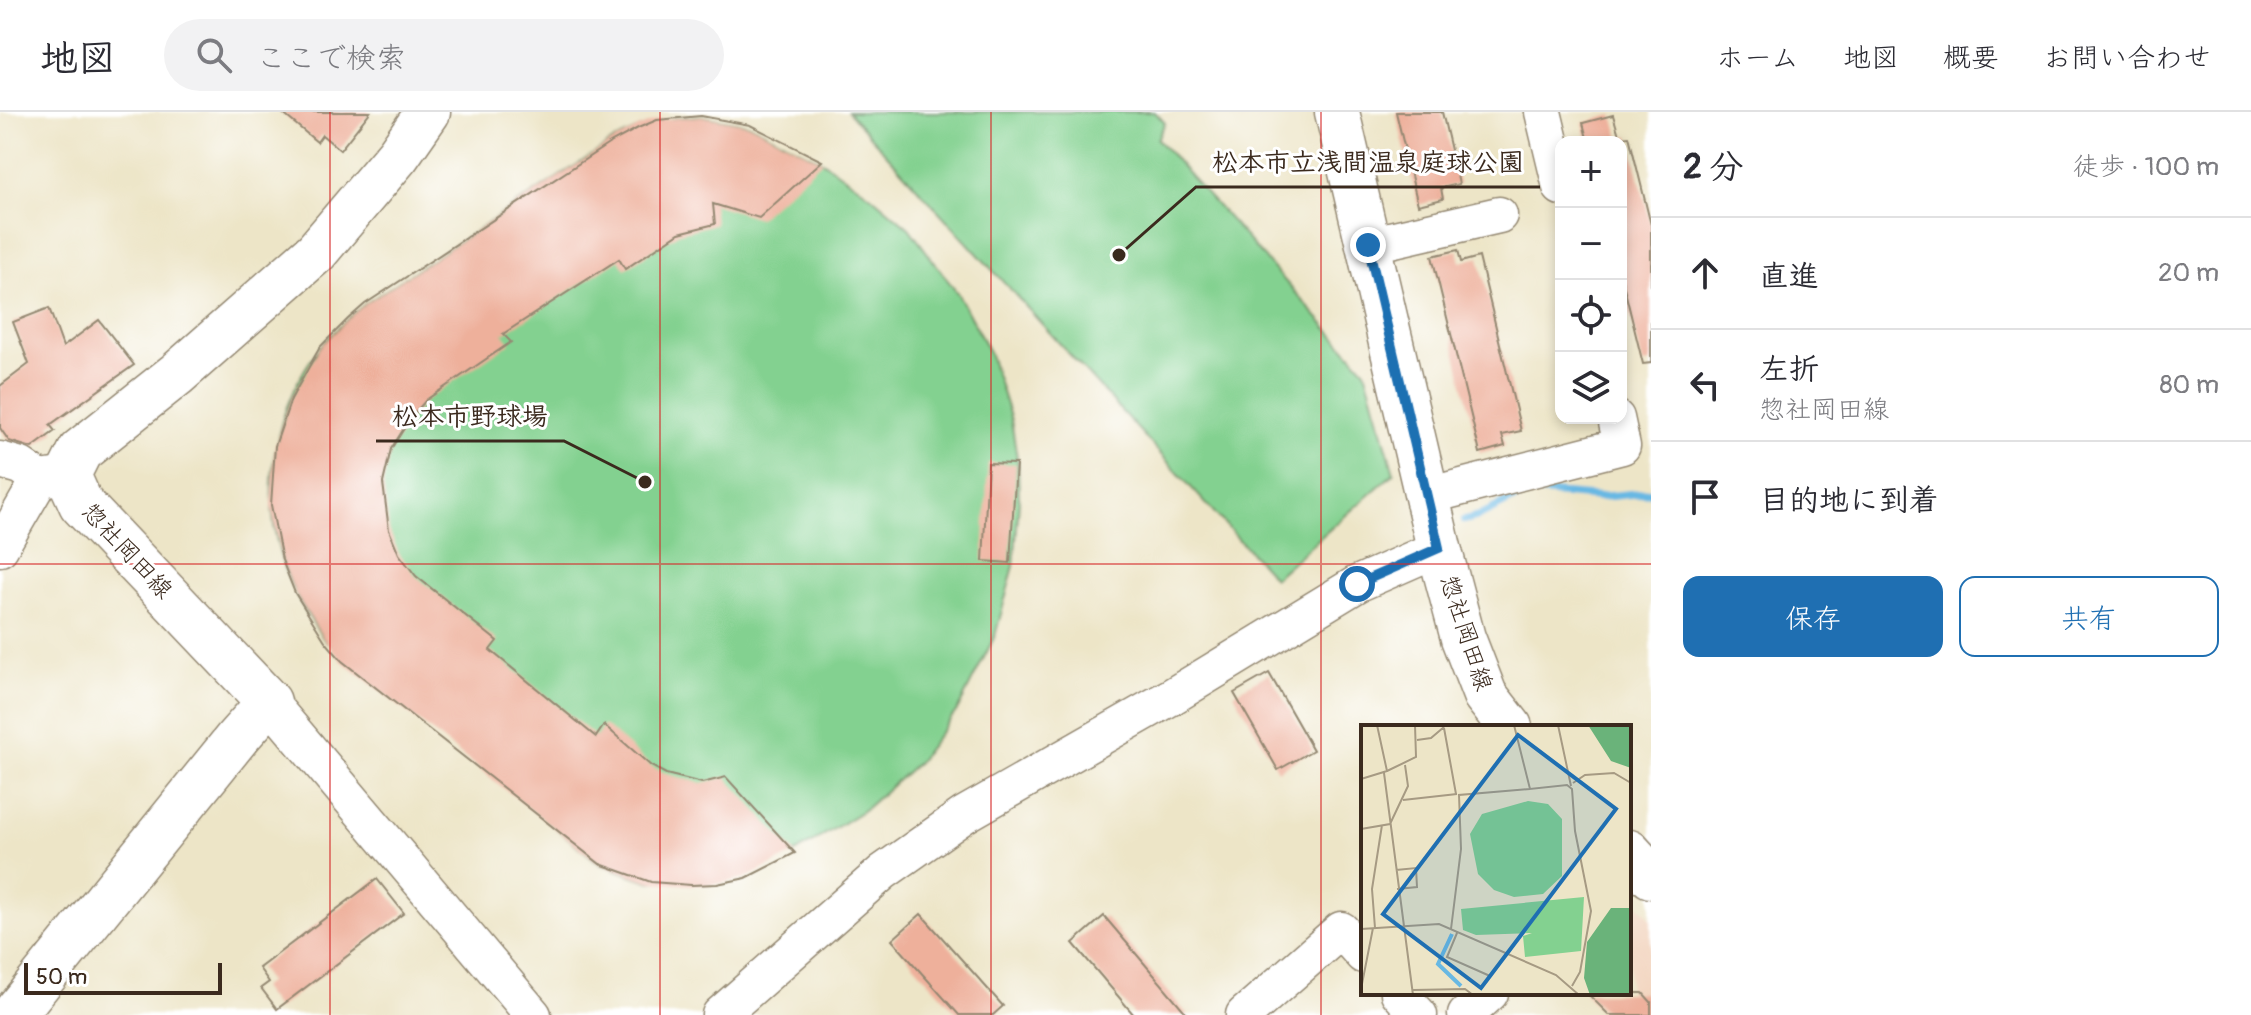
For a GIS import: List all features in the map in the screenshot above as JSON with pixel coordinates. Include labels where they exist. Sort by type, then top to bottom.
[{"type":"main road","name":"惣社岡田線","points":[[269,702],[54,477],[80,451],[177,374],[316,252],[398,155],[428,112]]},
{"type":"main road","name":"惣社岡田線","points":[[1337,112],[1463,638],[1485,695],[1508,725]]},
{"type":"main road","points":[[13,1015],[269,702]]},
{"type":"street","points":[[1543,112],[1555,162]]},
{"type":"street","points":[[1368,245],[1499,215]]},
{"type":"street","points":[[1427,496],[1622,446],[1617,424]]},
{"type":"street","points":[[0,460],[54,477],[0,548]]},
{"type":"street","points":[[720,1015],[883,872],[964,815],[1171,697],[1357,584],[1439,548]]},
{"type":"street","points":[[269,702],[533,1015]]},
{"type":"street","points":[[1244,1015],[1341,930],[1361,953]]},
{"type":"street","points":[[1401,995],[1419,1015]]},
{"type":"street","points":[[1466,1015],[1488,995]]},
{"type":"shaded area","points":[[1631,896],[1651,918],[1651,1015],[1604,1015],[1585,995],[1631,995]]},
{"type":"green space","points":[[848,112],[1155,112],[1165,123],[1157,139],[1365,370],[1394,473],[1274,578]]},
{"type":"green space","points":[[701,116],[750,125],[822,161],[869,194],[909,228],[958,294],[989,352],[1011,420],[1018,464],[1019,501],[1014,566],[995,636],[958,709],[918,762],[864,810],[795,853],[651,882],[600,864],[325,641],[295,592],[282,561],[275,534],[272,477],[282,421],[305,369],[326,340],[365,304],[610,143],[654,124]]},
{"type":"building","points":[[281,112],[370,112],[340,150],[322,135],[317,142]]},
{"type":"building","points":[[1396,112],[1442,112],[1459,184],[1441,188],[1443,199],[1418,205]]},
{"type":"building","points":[[1613,115],[1619,136],[1586,136],[1583,123]]},
{"type":"building","points":[[701,116],[750,125],[822,161],[759,218],[713,204],[715,224],[679,233],[625,269],[619,259],[503,334],[511,342],[426,400],[412,416],[391,449],[383,483],[389,530],[399,554],[416,576],[497,641],[490,650],[596,737],[604,725],[651,766],[666,774],[702,783],[726,777],[795,853],[746,878],[691,885],[651,882],[600,864],[342,661],[325,641],[295,593],[282,560],[271,505],[275,446],[291,399],[320,347],[348,319],[365,304],[610,143],[657,120]]},
{"type":"building","points":[[1627,136],[1651,225],[1651,363],[1643,364],[1627,299]]},
{"type":"building","points":[[1458,250],[1461,262],[1479,257],[1521,431],[1502,435],[1505,446],[1480,453],[1432,256]]},
{"type":"building","points":[[49,308],[63,347],[99,320],[134,365],[50,425],[55,431],[32,448],[9,441],[0,428],[0,386],[29,364],[13,322]]},
{"type":"building","points":[[988,463],[1016,464],[1010,563],[983,561]]},
{"type":"building","points":[[1269,673],[1313,750],[1278,770],[1234,693]]},
{"type":"building","points":[[377,879],[404,913],[277,1009],[261,988],[269,982],[259,968]]},
{"type":"building","points":[[921,914],[1003,1006],[993,1015],[959,1015],[892,940]]},
{"type":"building","points":[[1104,916],[1188,1015],[1134,1015],[1073,943]]},
{"type":"building","points":[[1643,993],[1651,1002],[1651,1015],[1609,1015],[1589,995]]},
{"type":"waterway","points":[[1465,520],[1529,491],[1600,497],[1651,492]]},
{"type":"place","name":"松本市立浅間温泉庭球公園","points":[[1119,255]]},
{"type":"place","name":"松本市野球場","points":[[645,482]]},
{"type":"route","points":[[1357,584],[1439,548],[1368,245]]}]
